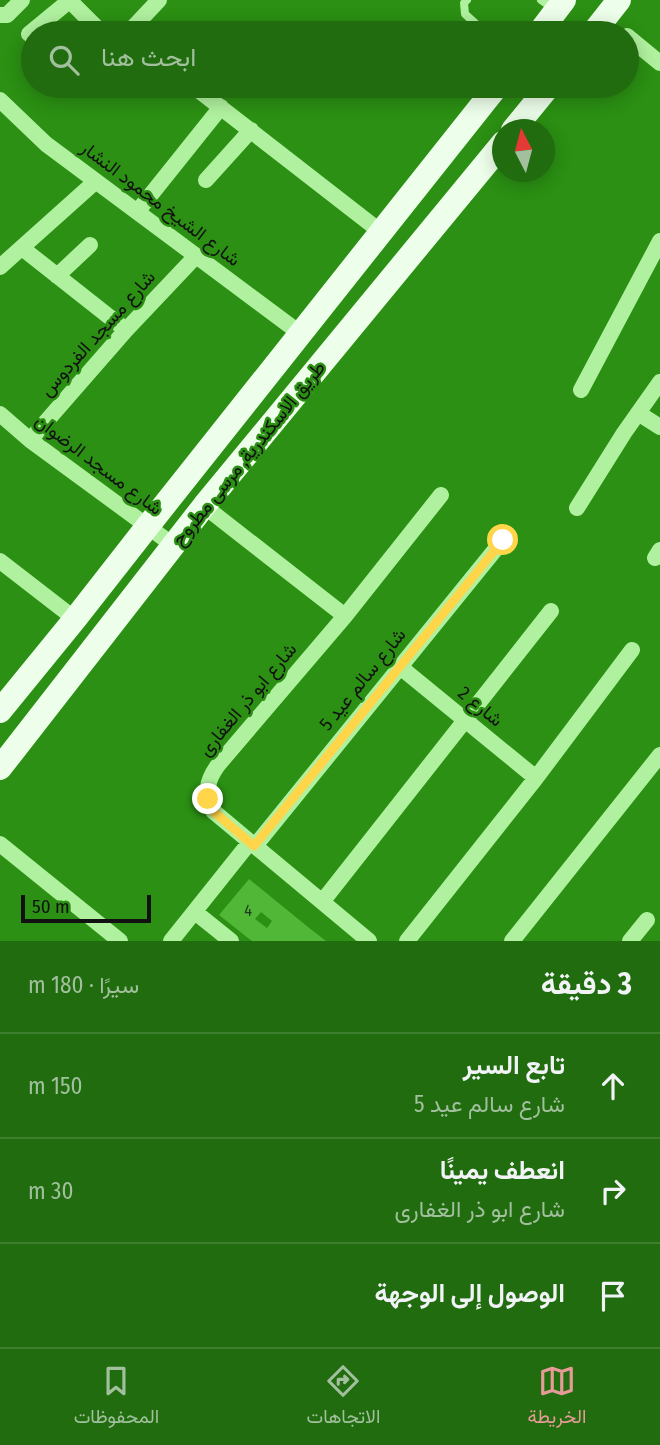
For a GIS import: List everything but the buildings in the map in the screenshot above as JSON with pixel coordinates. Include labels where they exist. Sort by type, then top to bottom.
[{"type":"main road","points":[[545,21],[554,4]]},
{"type":"main road","name":"طريق الاسكندرية, مرسى مطروح","points":[[0,710],[75,620],[487,98]]},
{"type":"main road","points":[[522,119],[539,98]]},
{"type":"main road","name":"طريق الاسكندرية, مرسى مطروح","points":[[0,768],[204,506],[492,155]]},
{"type":"street","points":[[0,15],[7,15],[22,0]]},
{"type":"street","points":[[44,21],[69,0],[90,21]]},
{"type":"street","points":[[139,21],[159,0]]},
{"type":"street","points":[[639,46],[660,63]]},
{"type":"street","points":[[209,98],[381,232]]},
{"type":"street","name":"شارع الشيخ محمود النشار","points":[[0,101],[46,144],[301,334]]},
{"type":"street","points":[[137,212],[221,107]]},
{"type":"street","points":[[206,180],[251,130]]},
{"type":"street","points":[[0,267],[96,181]]},
{"type":"street","points":[[581,390],[660,241]]},
{"type":"street","points":[[57,276],[90,244]]},
{"type":"street","points":[[22,248],[126,330]]},
{"type":"street","name":"شارع مسجد الفردوس","points":[[30,440],[126,330],[196,256]]},
{"type":"street","points":[[577,508],[660,382]]},
{"type":"street","points":[[638,413],[660,427]]},
{"type":"street","name":"شارع مسجد الرضوان","points":[[0,414],[30,440],[173,545]]},
{"type":"street","name":"شارع ابو ذر الغفارى","points":[[369,941],[213,811],[207,787],[211,775],[345,616],[441,495]]},
{"type":"street","points":[[204,506],[345,616]]},
{"type":"street","name":"شارع سالم عيد 5","points":[[171,941],[503,540]]},
{"type":"street","points":[[0,561],[75,620]]},
{"type":"street","points":[[322,902],[551,611]]},
{"type":"street","points":[[407,941],[536,778],[632,650]]},
{"type":"street","name":"شارع 2","points":[[399,666],[536,778]]},
{"type":"street","points":[[512,941],[660,755]]},
{"type":"street","points":[[0,844],[120,941]]},
{"type":"street","points":[[195,912],[232,941]]},
{"type":"street","points":[[630,941],[647,920]]},
{"type":"lane","points":[[467,0],[464,4],[465,14],[473,21]]},
{"type":"route","points":[[208,799],[213,811],[254,846],[503,540]]}]
